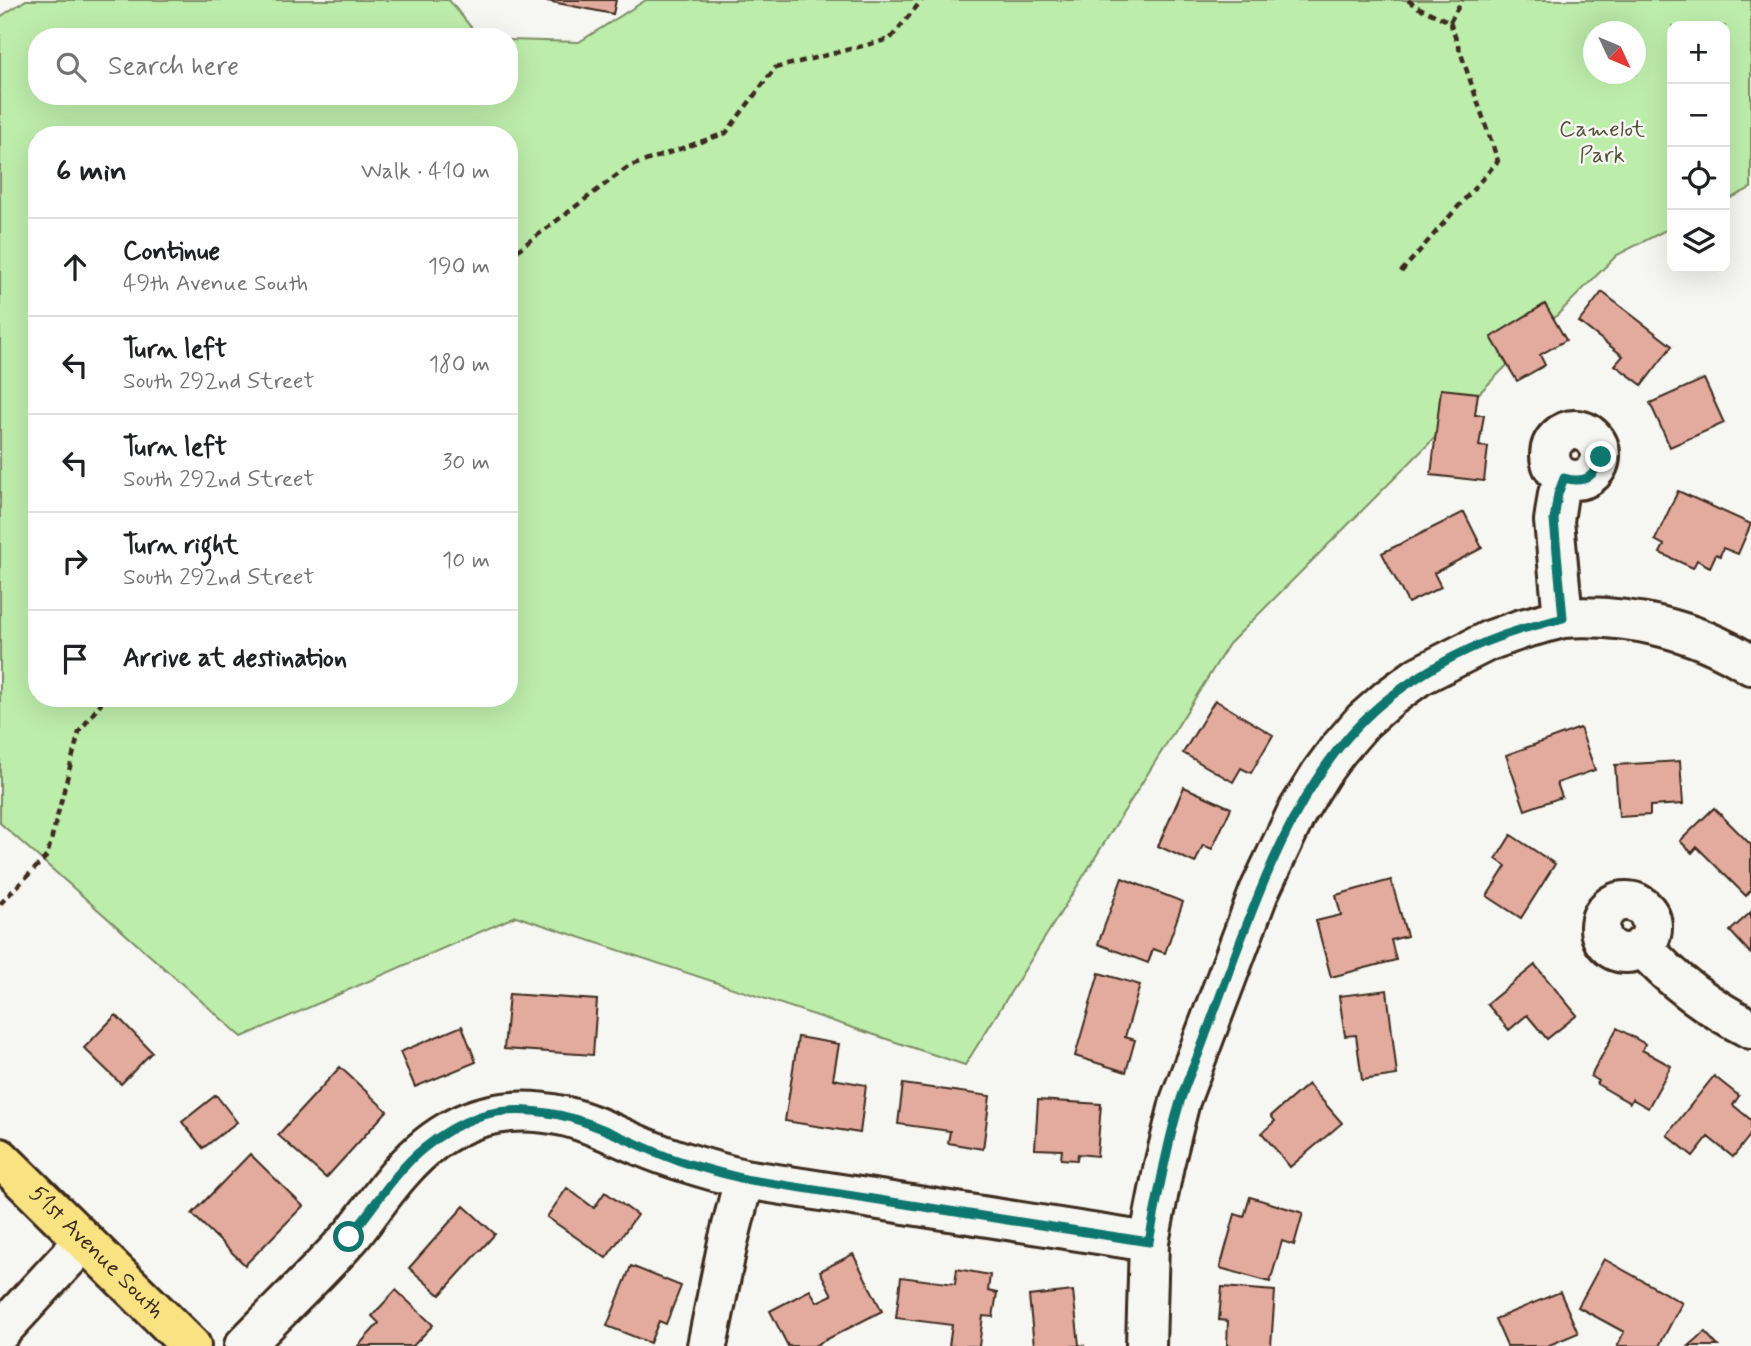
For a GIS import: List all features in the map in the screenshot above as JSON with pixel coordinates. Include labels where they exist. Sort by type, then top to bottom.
[{"type":"main road","name":"51st Avenue South","points":[[0,1158],[191,1346]]},
{"type":"street","points":[[1563,618],[1554,520],[1558,494],[1564,478]]},
{"type":"street","points":[[1146,1346],[1149,1242],[1180,1101],[1259,892],[1297,812],[1321,773],[1363,721],[1419,676],[1488,641],[1563,618],[1617,618],[1651,624],[1699,638],[1751,665]]},
{"type":"street","points":[[1643,946],[1687,987],[1751,1030]]},
{"type":"street","points":[[244,1346],[349,1237],[423,1149],[447,1132],[480,1116],[505,1112],[534,1111],[575,1119],[694,1166],[744,1179],[1149,1242]]},
{"type":"street","points":[[707,1346],[744,1179]]},
{"type":"street","points":[[0,1332],[84,1241]]},
{"type":"path","points":[[518,250],[628,167],[726,133],[775,68],[890,39],[922,0]]},
{"type":"path","points":[[1401,272],[1499,161],[1450,22],[1408,0]]},
{"type":"path","points":[[1450,22],[1462,0]]},
{"type":"path","points":[[0,904],[47,856],[79,732],[97,707]]},
{"type":"green space","name":"Camelot Park","points":[[26,0],[449,0],[472,28],[28,28],[28,105],[518,105],[518,40],[579,42],[646,0],[1751,0],[1751,188],[1730,198],[1730,21],[1667,21],[1667,230],[1617,255],[1229,644],[965,1065],[516,916],[242,1037],[0,823],[0,17]]},
{"type":"building","points":[[542,0],[616,0],[613,14]]},
{"type":"building","points":[[1602,292],[1672,346],[1642,385],[1615,365],[1623,356],[1579,322]]},
{"type":"building","points":[[1545,304],[1566,340],[1540,355],[1545,365],[1517,381],[1491,337]]},
{"type":"building","points":[[1704,379],[1724,423],[1670,447],[1650,403]]},
{"type":"building","points":[[1441,389],[1478,393],[1475,415],[1484,415],[1479,446],[1488,447],[1484,481],[1431,475]]},
{"type":"building","points":[[1678,491],[1751,524],[1738,554],[1723,548],[1720,556],[1716,554],[1710,567],[1697,560],[1693,568],[1660,553],[1664,545],[1655,540]]},
{"type":"building","points":[[1464,512],[1482,548],[1434,573],[1441,587],[1408,603],[1382,553]]},
{"type":"building","points":[[1215,700],[1273,735],[1251,773],[1241,768],[1233,782],[1183,753]]},
{"type":"building","points":[[1580,728],[1595,770],[1557,783],[1562,797],[1525,810],[1506,755]]},
{"type":"building","points":[[1680,761],[1683,804],[1650,806],[1650,815],[1619,817],[1615,765]]},
{"type":"building","points":[[1184,787],[1231,808],[1212,849],[1203,845],[1195,863],[1158,846]]},
{"type":"building","points":[[1714,808],[1751,845],[1751,890],[1746,896],[1697,847],[1692,853],[1680,841]]},
{"type":"building","points":[[1511,835],[1555,864],[1521,918],[1487,896],[1506,866],[1496,859]]},
{"type":"building","points":[[1122,878],[1183,902],[1165,953],[1153,949],[1148,963],[1098,944]]},
{"type":"building","points":[[1391,880],[1407,936],[1391,940],[1396,960],[1331,977],[1316,921],[1341,915],[1336,895]]},
{"type":"building","points":[[1751,912],[1751,954],[1730,931]]},
{"type":"building","points":[[1535,965],[1577,1015],[1547,1039],[1527,1015],[1509,1030],[1487,1004]]},
{"type":"building","points":[[1099,973],[1140,985],[1125,1037],[1135,1040],[1126,1072],[1075,1056]]},
{"type":"building","points":[[1387,990],[1397,1075],[1362,1080],[1356,1035],[1345,1036],[1339,996]]},
{"type":"building","points":[[509,994],[597,1000],[593,1055],[504,1049]]},
{"type":"building","points":[[116,1015],[152,1052],[121,1084],[84,1048]]},
{"type":"building","points":[[462,1026],[476,1062],[415,1087],[400,1052]]},
{"type":"building","points":[[1617,1028],[1645,1044],[1642,1050],[1671,1066],[1648,1108],[1632,1099],[1630,1103],[1597,1084],[1599,1081],[1591,1076]]},
{"type":"building","points":[[798,1037],[839,1044],[833,1079],[866,1085],[860,1133],[785,1121]]},
{"type":"building","points":[[340,1067],[387,1111],[326,1178],[278,1135]]},
{"type":"building","points":[[1714,1076],[1739,1096],[1733,1105],[1751,1120],[1751,1134],[1733,1157],[1708,1137],[1693,1156],[1667,1135]]},
{"type":"building","points":[[903,1084],[990,1096],[983,1149],[948,1143],[950,1131],[898,1124]]},
{"type":"building","points":[[1308,1084],[1342,1123],[1290,1167],[1262,1133],[1275,1121],[1271,1116]]},
{"type":"building","points":[[216,1095],[237,1122],[203,1148],[182,1122]]},
{"type":"building","points":[[1038,1100],[1101,1104],[1097,1156],[1078,1154],[1077,1160],[1061,1159],[1062,1150],[1035,1149]]},
{"type":"building","points":[[250,1154],[303,1206],[245,1265],[192,1214]]},
{"type":"building","points":[[567,1188],[594,1208],[605,1192],[637,1215],[606,1258],[547,1217]]},
{"type":"building","points":[[1250,1197],[1303,1213],[1294,1245],[1282,1241],[1270,1282],[1220,1268],[1235,1214],[1244,1217]]},
{"type":"building","points":[[464,1206],[495,1234],[440,1295],[409,1268]]},
{"type":"building","points":[[853,1254],[882,1311],[814,1346],[788,1346],[770,1311],[810,1290],[817,1302],[832,1295],[820,1271]]},
{"type":"building","points":[[1604,1259],[1682,1303],[1659,1346],[1617,1346],[1624,1332],[1578,1307]]},
{"type":"building","points":[[631,1266],[681,1286],[666,1324],[659,1321],[650,1343],[607,1326]]},
{"type":"building","points":[[957,1269],[990,1275],[988,1291],[997,1293],[993,1317],[983,1316],[979,1346],[949,1346],[952,1325],[896,1318],[901,1277],[955,1284]]},
{"type":"building","points":[[1222,1287],[1275,1291],[1271,1346],[1227,1346],[1228,1321],[1219,1320]]},
{"type":"building","points":[[396,1290],[433,1325],[413,1346],[358,1346],[379,1323],[372,1316]]},
{"type":"building","points":[[1073,1291],[1079,1345],[1085,1346],[1034,1346],[1029,1296]]},
{"type":"building","points":[[1560,1292],[1578,1333],[1547,1346],[1507,1346],[1495,1319]]},
{"type":"building","points":[[1705,1332],[1718,1346],[1689,1346]]},
{"type":"route","points":[[349,1237],[402,1171],[423,1149],[447,1132],[480,1116],[534,1111],[585,1122],[694,1166],[744,1179],[1149,1242],[1180,1101],[1259,892],[1297,812],[1321,773],[1363,721],[1419,676],[1488,641],[1563,618],[1555,506],[1564,478],[1584,480],[1598,466],[1601,457]]}]
